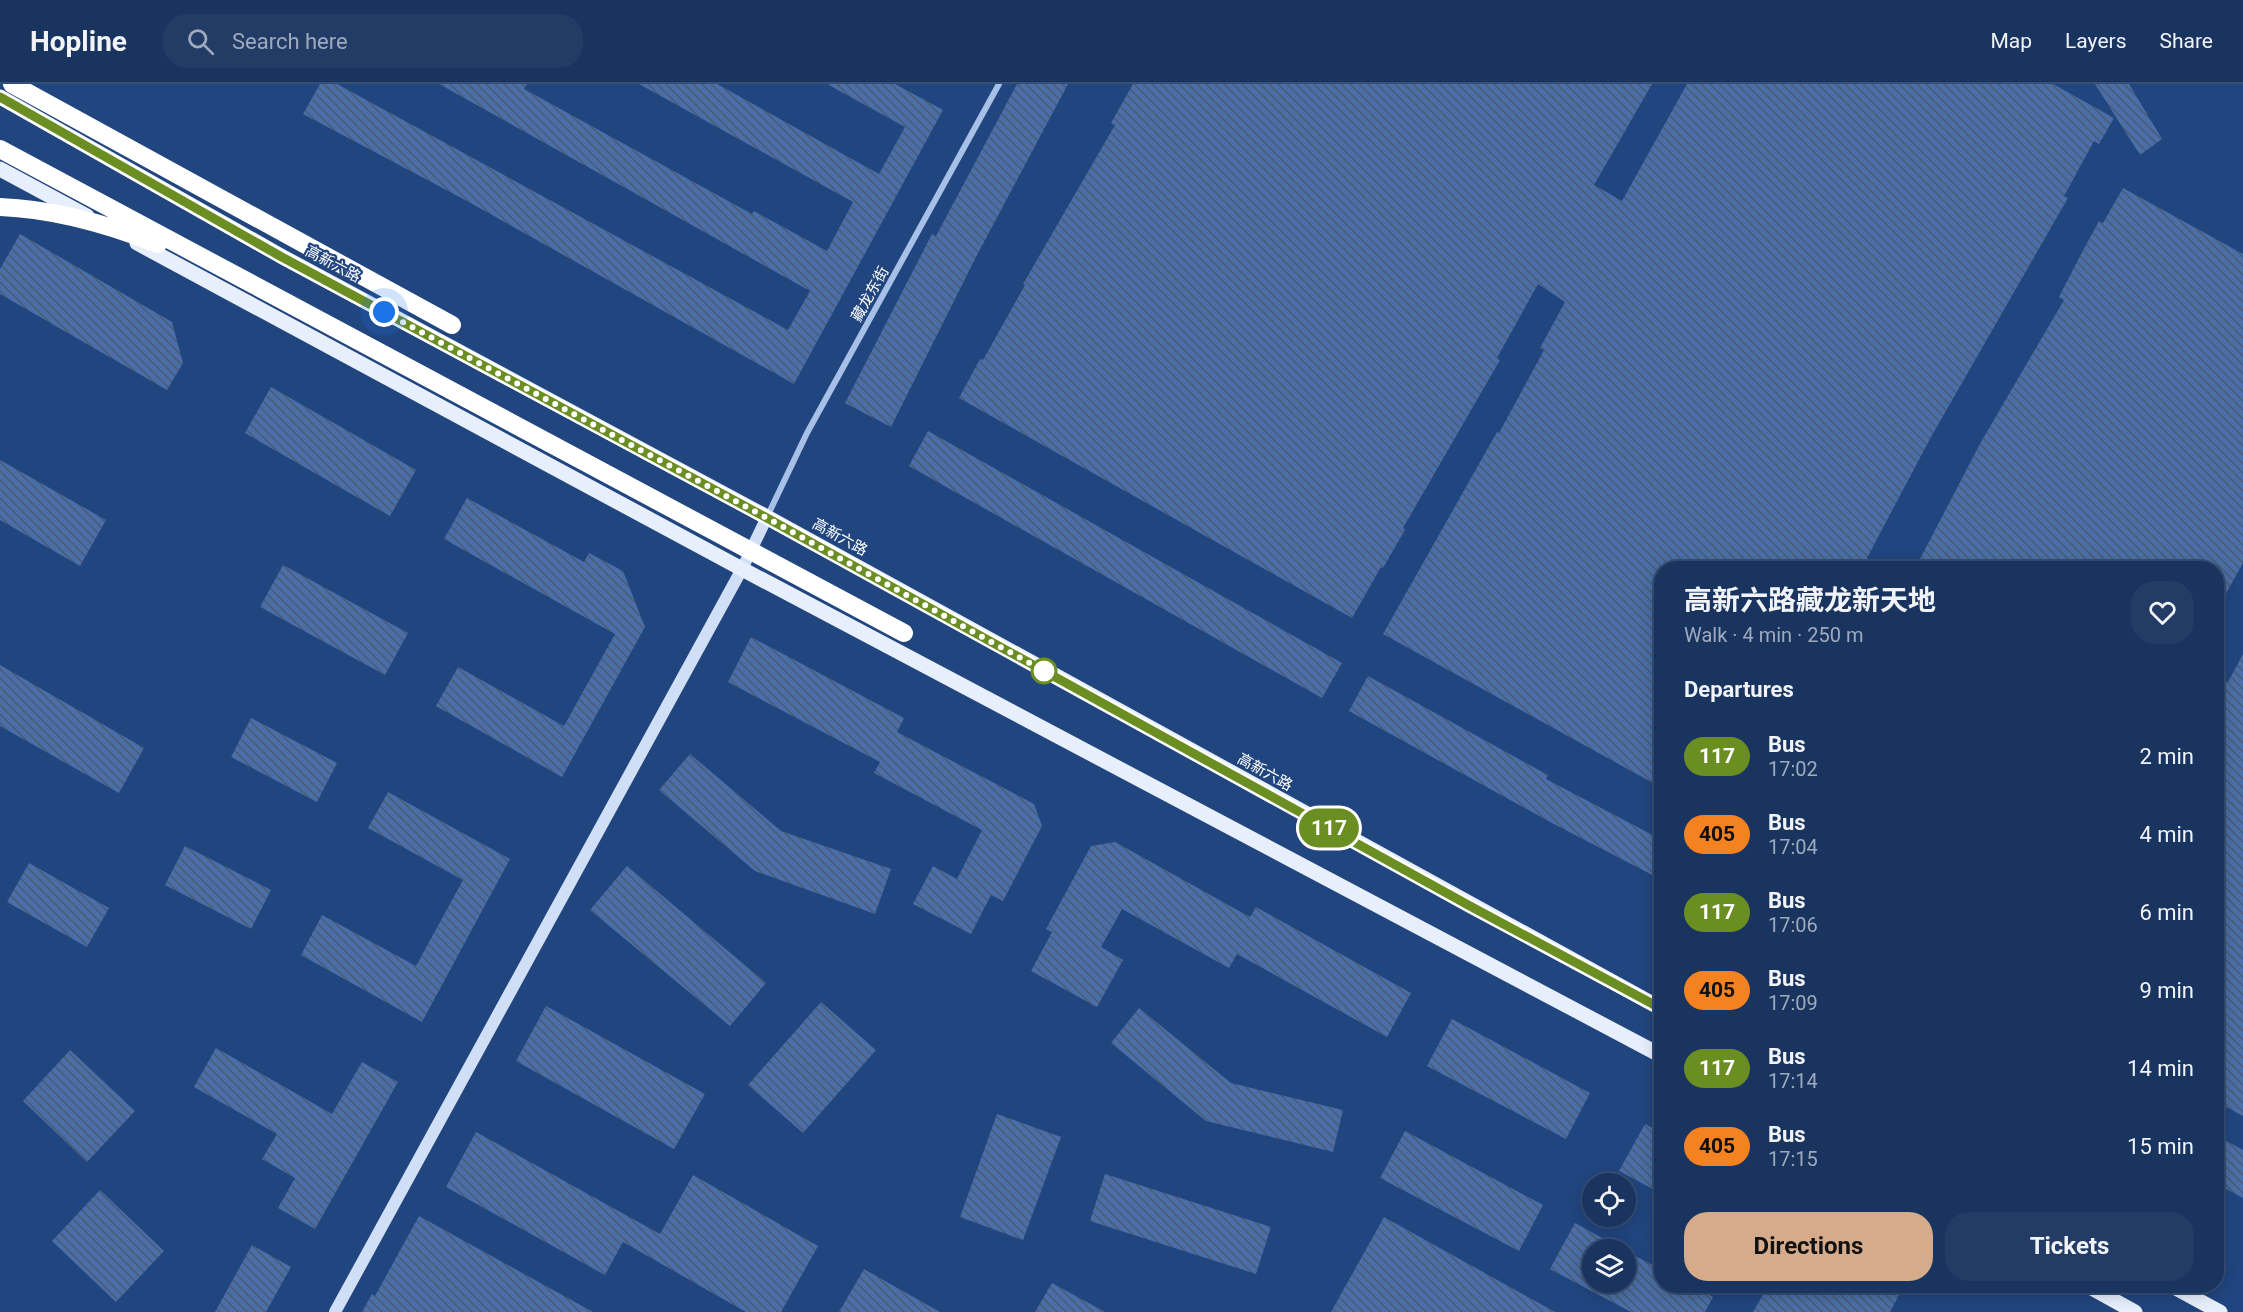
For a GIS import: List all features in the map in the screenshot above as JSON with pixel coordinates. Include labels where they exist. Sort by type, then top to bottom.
[{"type":"highway","points":[[12,84],[452,325]]},
{"type":"highway","points":[[0,149],[904,633]]},
{"type":"highway","points":[[0,207],[32,208],[75,217],[134,235],[235,274]]},
{"type":"main road","name":"高新六路","points":[[0,97],[280,256],[767,518],[1654,1005]]},
{"type":"main road","points":[[0,169],[742,569],[1654,1052]]},
{"type":"main road","points":[[2101,1293],[2135,1312]]},
{"type":"main road","points":[[2185,1293],[2220,1312]]},
{"type":"street","name":"藏龙东街","points":[[767,518],[807,433],[999,84]]},
{"type":"street","points":[[335,1312],[742,569],[767,518]]},
{"type":"building","points":[[320,84],[337,84],[788,330],[810,291],[439,84],[527,84],[524,89],[752,214],[754,211],[827,251],[853,202],[639,84],[717,84],[879,174],[905,127],[827,84],[895,84],[943,110],[794,384],[467,201],[303,114]]},
{"type":"building","points":[[1017,84],[1068,84],[976,257],[891,427],[845,403],[932,234],[936,236]]},
{"type":"building","points":[[1133,84],[1652,84],[1594,185],[1622,201],[1687,84],[2053,84],[2114,118],[2099,144],[2094,141],[2064,196],[2068,198],[1931,437],[1867,558],[1873,561],[1654,561],[1654,784],[1383,634],[1544,350],[1540,348],[1565,302],[1538,284],[1497,358],[1500,360],[1403,528],[1405,530],[1352,618],[959,398],[980,359],[983,360],[1025,285],[1023,284],[1115,125],[1111,123]]},
{"type":"building","points":[[2095,84],[2129,84],[2162,139],[2140,155]]},
{"type":"building","points":[[2123,188],[2243,254],[2243,563],[2224,597],[2224,561],[1924,561],[1920,559],[1981,442],[2064,300],[2059,297],[2099,221],[2103,223]]},
{"type":"building","points":[[20,234],[172,322],[183,363],[167,390],[0,294],[0,269]]},
{"type":"building","points":[[271,387],[416,470],[390,516],[245,433]]},
{"type":"building","points":[[928,431],[1342,663],[1322,698],[909,466]]},
{"type":"building","points":[[0,460],[106,520],[80,566],[0,520]]},
{"type":"building","points":[[467,498],[584,562],[589,553],[623,571],[645,627],[562,777],[436,706],[458,667],[564,726],[615,634],[444,539]]},
{"type":"building","points":[[283,565],[408,633],[385,675],[260,607]]},
{"type":"building","points":[[751,637],[904,718],[897,732],[1034,804],[1042,826],[1003,901],[991,895],[971,934],[913,904],[933,866],[957,879],[982,830],[874,773],[880,762],[728,682]]},
{"type":"building","points":[[2243,654],[2243,1116],[2224,1106],[2224,680],[2228,682]]},
{"type":"building","points":[[0,665],[144,748],[119,793],[0,726]]},
{"type":"building","points":[[1368,676],[1548,775],[1546,779],[1654,836],[1654,876],[1552,823],[1349,711]]},
{"type":"building","points":[[251,718],[337,763],[317,802],[231,757]]},
{"type":"building","points":[[690,754],[781,831],[891,869],[875,914],[755,871],[659,790]]},
{"type":"building","points":[[388,792],[510,859],[422,1022],[301,955],[322,915],[416,966],[463,880],[368,828]]},
{"type":"building","points":[[1115,842],[1250,917],[1256,907],[1411,993],[1387,1037],[1237,954],[1229,968],[1122,909],[1101,947],[1123,960],[1097,1007],[1031,971],[1052,932],[1046,929],[1091,846]]},
{"type":"building","points":[[185,846],[271,890],[251,929],[165,885]]},
{"type":"building","points":[[29,863],[109,908],[87,947],[7,902]]},
{"type":"building","points":[[627,866],[766,983],[730,1026],[590,910]]},
{"type":"building","points":[[821,1002],[876,1050],[803,1133],[748,1085]]},
{"type":"building","points":[[546,1006],[705,1094],[674,1149],[516,1061]]},
{"type":"building","points":[[1139,1008],[1231,1083],[1343,1110],[1333,1152],[1206,1121],[1111,1043]]},
{"type":"building","points":[[1452,1019],[1590,1093],[1566,1139],[1427,1066]]},
{"type":"building","points":[[216,1048],[332,1114],[362,1062],[398,1082],[315,1229],[278,1208],[295,1178],[262,1159],[277,1134],[194,1087]]},
{"type":"building","points":[[70,1050],[135,1111],[87,1162],[23,1101]]},
{"type":"building","points":[[997,1114],[1061,1137],[1023,1240],[960,1217]]},
{"type":"building","points":[[1645,1124],[1654,1129],[1654,1190],[1636,1180],[1636,1173],[1619,1171]]},
{"type":"building","points":[[1405,1131],[1543,1205],[1519,1251],[1380,1178]]},
{"type":"building","points":[[476,1132],[660,1234],[693,1175],[818,1246],[781,1312],[746,1312],[623,1242],[605,1275],[446,1187]]},
{"type":"building","points":[[2224,1140],[2243,1150],[2243,1198],[2224,1188]]},
{"type":"building","points":[[1105,1174],[1271,1227],[1256,1274],[1090,1221]]},
{"type":"building","points":[[100,1190],[164,1251],[116,1302],[52,1241]]},
{"type":"building","points":[[419,1216],[593,1312],[362,1312],[372,1294],[375,1296]]},
{"type":"building","points":[[1384,1217],[1555,1312],[1331,1312]]},
{"type":"building","points":[[1575,1223],[1604,1239],[1582,1239],[1582,1286],[1550,1269]]},
{"type":"building","points":[[252,1245],[291,1267],[266,1312],[215,1312]]},
{"type":"building","points":[[1636,1256],[1654,1266],[1654,1293],[1705,1293],[1713,1297],[1705,1312],[1631,1312],[1595,1293],[1636,1293]]},
{"type":"building","points":[[864,1269],[940,1312],[839,1312]]},
{"type":"building","points":[[1052,1283],[1105,1312],[1035,1312]]},
{"type":"building","points":[[1764,1293],[1900,1293],[1890,1312],[1753,1312]]},
{"type":"bus line","name":"117","points":[[0,97],[280,256],[767,518],[1470,906],[1654,1005]]},
{"type":"route","points":[[384,312],[767,518],[1044,671]]}]
